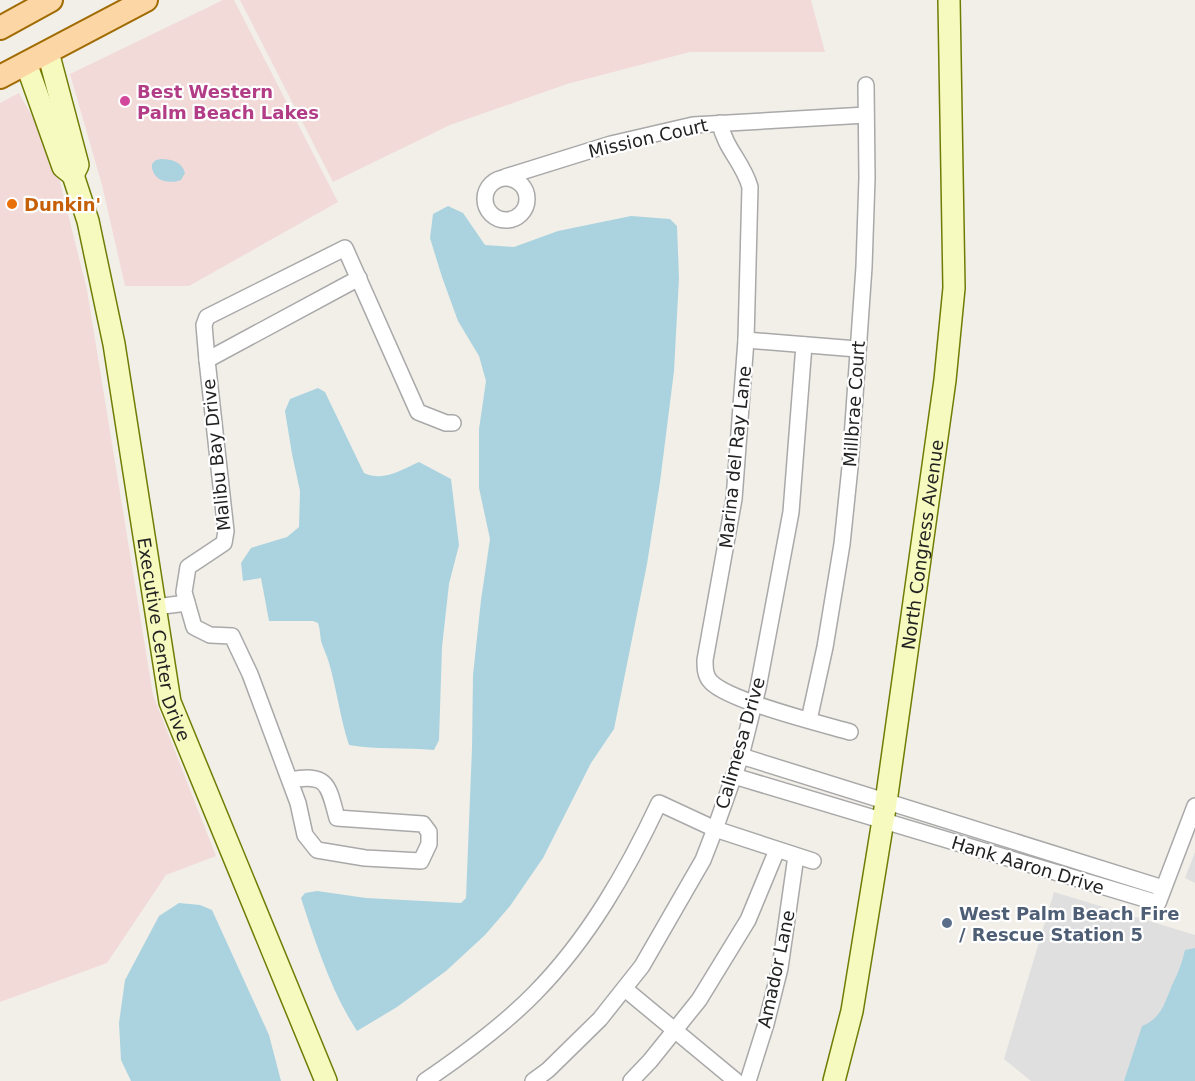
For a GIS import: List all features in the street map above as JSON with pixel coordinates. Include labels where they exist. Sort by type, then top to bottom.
[{"type":"main road","points":[[0,28],[51,0]]},
{"type":"main road","points":[[0,77],[146,0]]},
{"type":"street","name":"North Congress Avenue","points":[[834,1081],[852,1011],[885,811],[945,380],[954,288],[948,0]]},
{"type":"street","name":"Executive Center Drive","points":[[48,51],[78,165],[73,175]]},
{"type":"street","name":"Executive Center Drive","points":[[26,63],[63,167],[73,175],[88,221],[114,344],[170,702],[326,1081]]},
{"type":"street","name":"Millbrae Court","points":[[809,720],[825,647],[842,544],[850,467],[864,267],[867,178],[866,85]]},
{"type":"street","name":"Mission Court","points":[[505,177],[611,144],[693,125],[866,115]]},
{"type":"street","name":"Marina del Ray Lane","points":[[720,123],[723,137],[746,174],[750,188],[746,340],[734,498],[705,660],[706,674],[711,682],[723,690],[755,703],[850,732]]},
{"type":"street","name":"Malibu Bay Drive","points":[[290,780],[308,777],[317,778],[324,783],[338,818],[423,824],[429,832],[426,852],[421,861],[365,858],[317,850],[305,835],[290,780],[250,674],[232,636],[210,635],[194,627],[184,592],[188,567],[224,543],[226,531],[207,360],[204,325],[207,316],[345,248],[418,412],[446,423],[453,423]]},
{"type":"street","name":"Malibu Bay Drive","points":[[207,360],[359,278]]},
{"type":"street","points":[[746,340],[857,349]]},
{"type":"street","name":"Calimesa Drive","points":[[533,1081],[548,1070],[600,1019],[642,966],[702,860],[715,829],[741,756],[755,703],[791,512],[804,345]]},
{"type":"street","points":[[155,607],[187,603]]},
{"type":"street","points":[[741,756],[819,780],[885,811]]},
{"type":"street","points":[[765,785],[771,766]]},
{"type":"street","points":[[734,776],[814,800],[885,811]]},
{"type":"street","points":[[814,800],[819,780]]},
{"type":"street","points":[[425,1081],[479,1041],[535,993],[575,946],[612,892],[637,849],[659,803],[715,829],[813,861]]},
{"type":"street","name":"Hank Aaron Drive","points":[[885,811],[1158,903],[1195,806]]},
{"type":"street","name":"Hank Aaron Drive","points":[[885,811],[1163,888]]},
{"type":"street","points":[[636,1079],[699,1000],[748,920],[777,850]]},
{"type":"street","name":"Amador Lane","points":[[748,1081],[780,968],[796,856]]},
{"type":"street","points":[[625,989],[736,1081]]},
{"type":"shaded area","points":[[223,0],[234,0],[338,202],[189,286],[125,286],[102,185],[70,74]]},
{"type":"shaded area","points":[[240,0],[811,0],[825,52],[690,52],[567,84],[450,125],[333,182]]},
{"type":"shaded area","points":[[19,93],[53,154],[87,290],[153,695],[216,856],[166,875],[107,963],[0,1002],[0,103]]},
{"type":"shaded area","points":[[1195,852],[1195,883],[1185,878]]},
{"type":"shaded area","points":[[1054,892],[1195,935],[1195,1081],[1031,1081],[1004,1059]]},
{"type":"water","points":[[161,159],[173,161],[182,166],[185,173],[181,180],[171,182],[161,180],[154,174],[152,164]]},
{"type":"water","points":[[448,206],[463,213],[485,245],[514,247],[558,231],[631,216],[670,219],[677,226],[679,278],[674,371],[647,564],[614,729],[591,763],[543,858],[510,906],[485,935],[446,971],[397,1007],[357,1031],[339,1000],[318,950],[301,898],[305,893],[317,891],[366,898],[461,903],[466,898],[473,675],[490,539],[479,488],[479,429],[486,381],[479,356],[458,321],[430,238],[433,214]]},
{"type":"water","points":[[318,388],[325,392],[364,473],[385,476],[419,462],[451,479],[459,545],[449,584],[442,647],[439,740],[434,750],[349,745],[318,623],[269,621],[261,578],[243,581],[241,563],[251,548],[287,537],[299,527],[300,491],[285,411],[290,399]]},
{"type":"water","points":[[179,903],[200,905],[212,910],[269,1035],[281,1081],[131,1081],[121,1060],[119,1023],[125,980],[159,916]]},
{"type":"water","points":[[1195,948],[1195,1081],[1124,1081],[1142,1026],[1155,1018],[1163,1008],[1185,950]]},
{"type":"place","name":"Best Western Palm Beach Lakes","points":[[125,101]]},
{"type":"place","name":"Dunkin'","points":[[12,204]]},
{"type":"place","name":"West Palm Beach Fire / Rescue Station 5","points":[[947,923]]}]
